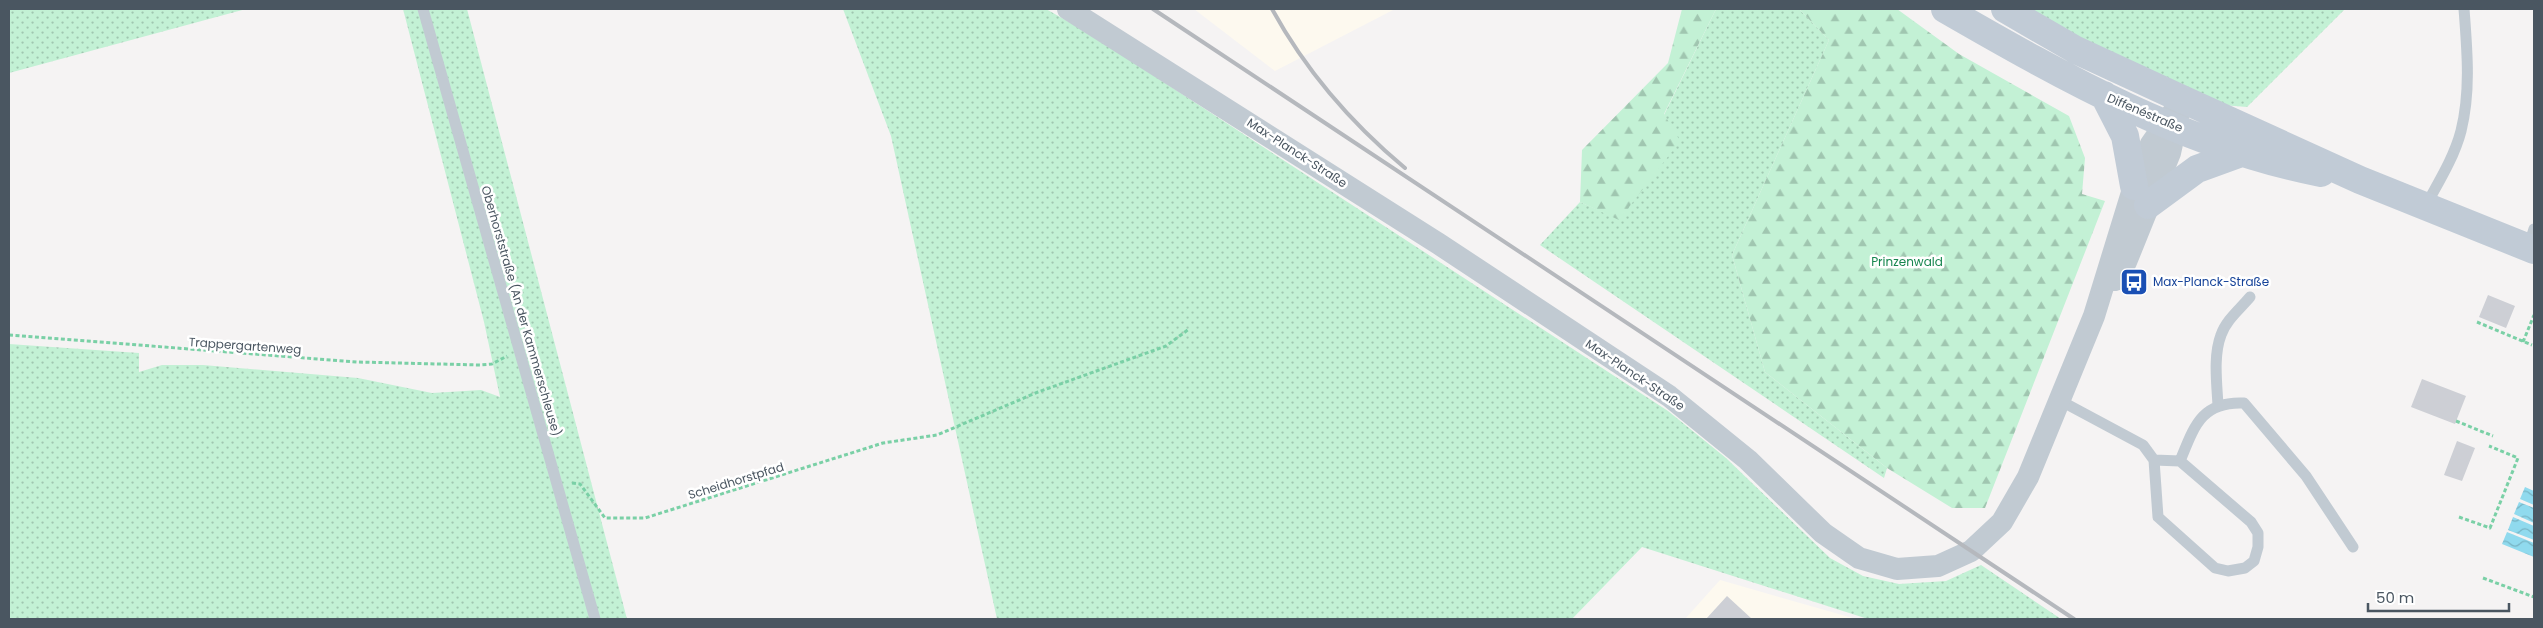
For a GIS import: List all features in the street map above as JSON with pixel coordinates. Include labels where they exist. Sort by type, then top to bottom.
[{"type":"main road","name":"Diffenéstraße","points":[[1945,9],[2025,55],[2104,96],[2241,153],[2288,166],[2360,180]]},
{"type":"main road","name":"Diffenéstraße","points":[[2005,9],[2076,50],[2360,180],[2425,207],[2532,242]]},
{"type":"main road","points":[[2104,96],[2125,136],[2141,195],[2197,169],[2241,153]]},
{"type":"street","name":"Max-Planck-Straße","points":[[1068,9],[1430,239],[1669,396],[1748,460],[1823,532],[1859,558],[1897,569],[1938,566],[1971,551],[2002,522],[2028,477],[2094,316],[2126,262],[2141,195],[2170,153],[2171,124],[2182,99]]},
{"type":"lane","name":"Oberhorststraße (An der Kammerschleuse)","points":[[423,9],[595,619]]},
{"type":"lane","points":[[2425,207],[2448,164],[2461,131],[2468,72],[2464,9]]},
{"type":"lane","points":[[2218,406],[2217,364],[2220,336],[2228,322],[2250,297]]},
{"type":"lane","points":[[2060,400],[2143,445],[2154,460],[2158,517],[2215,568],[2228,571],[2245,568],[2254,561],[2258,547],[2258,532],[2251,522],[2180,461],[2154,460]]},
{"type":"lane","points":[[2180,461],[2194,427],[2208,410],[2228,402],[2244,403],[2306,476],[2353,547]]},
{"type":"path","points":[[2523,342],[2534,315]]},
{"type":"path","points":[[2477,322],[2532,345]]},
{"type":"path","name":"Scheidhorstpfad","points":[[554,479],[580,484],[604,518],[644,518],[883,443],[937,435],[1038,392],[1166,346],[1189,329]]},
{"type":"path","name":"Trappergartenweg","points":[[9,336],[357,362],[480,365],[492,364],[518,350]]},
{"type":"path","points":[[2456,421],[2493,436]]},
{"type":"path","points":[[2459,517],[2490,528],[2518,458],[2489,446]]},
{"type":"path","points":[[2483,578],[2534,597]]},
{"type":"shaded area","points":[[1194,9],[1395,9],[1275,71]]},
{"type":"shaded area","points":[[1720,580],[1856,619],[1685,619]]},
{"type":"green space","points":[[9,9],[246,9],[9,73]]},
{"type":"green space","points":[[403,9],[467,9],[627,619],[9,619],[9,344],[139,353],[139,372],[162,365],[203,365],[358,378],[432,393],[481,390],[500,397],[484,322]]},
{"type":"green space","points":[[843,9],[1046,9],[1090,34],[1668,411],[1726,458],[1830,558],[1863,576],[1899,584],[1946,581],[1981,565],[2061,619],[1868,619],[1642,547],[1572,619],[997,619],[891,136]]},
{"type":"green space","points":[[1682,9],[1716,9],[1664,114],[1680,141],[1619,220],[1580,202],[1582,150],[1668,63]]},
{"type":"green space","points":[[1716,9],[1799,9],[1829,40],[1732,255],[1765,372],[1887,468],[1884,478],[1540,245],[1580,202],[1619,219],[1679,141],[1664,115]]},
{"type":"green space","name":"Prinzenwald","points":[[1799,9],[1897,9],[1959,54],[2069,116],[2085,158],[2082,194],[2105,201],[1985,508],[1952,508],[1887,468],[1765,372],[1732,255],[1829,40]]},
{"type":"green space","points":[[2026,9],[2345,9],[2247,107],[2222,105],[2117,58]]},
{"type":"water","points":[[2525,487],[2534,491],[2534,505],[2520,499]]},
{"type":"water","points":[[2519,502],[2534,508],[2534,523],[2514,514]]},
{"type":"water","points":[[2513,517],[2534,526],[2534,540],[2508,530]]},
{"type":"water","points":[[2507,532],[2534,543],[2534,557],[2502,544]]},
{"type":"building","points":[[2488,295],[2515,306],[2506,328],[2479,317]]},
{"type":"building","points":[[2422,379],[2466,396],[2455,424],[2411,407]]},
{"type":"building","points":[[2457,441],[2475,448],[2462,481],[2444,475]]},
{"type":"building","points":[[1727,596],[1752,619],[1706,619]]},
{"type":"railway","points":[[1153,9],[2074,619]]},
{"type":"railway","points":[[1272,9],[1300,54],[1331,95],[1366,133],[1405,168]]},
{"type":"place","name":"Max-Planck-Straße","points":[[2134,282]]}]
